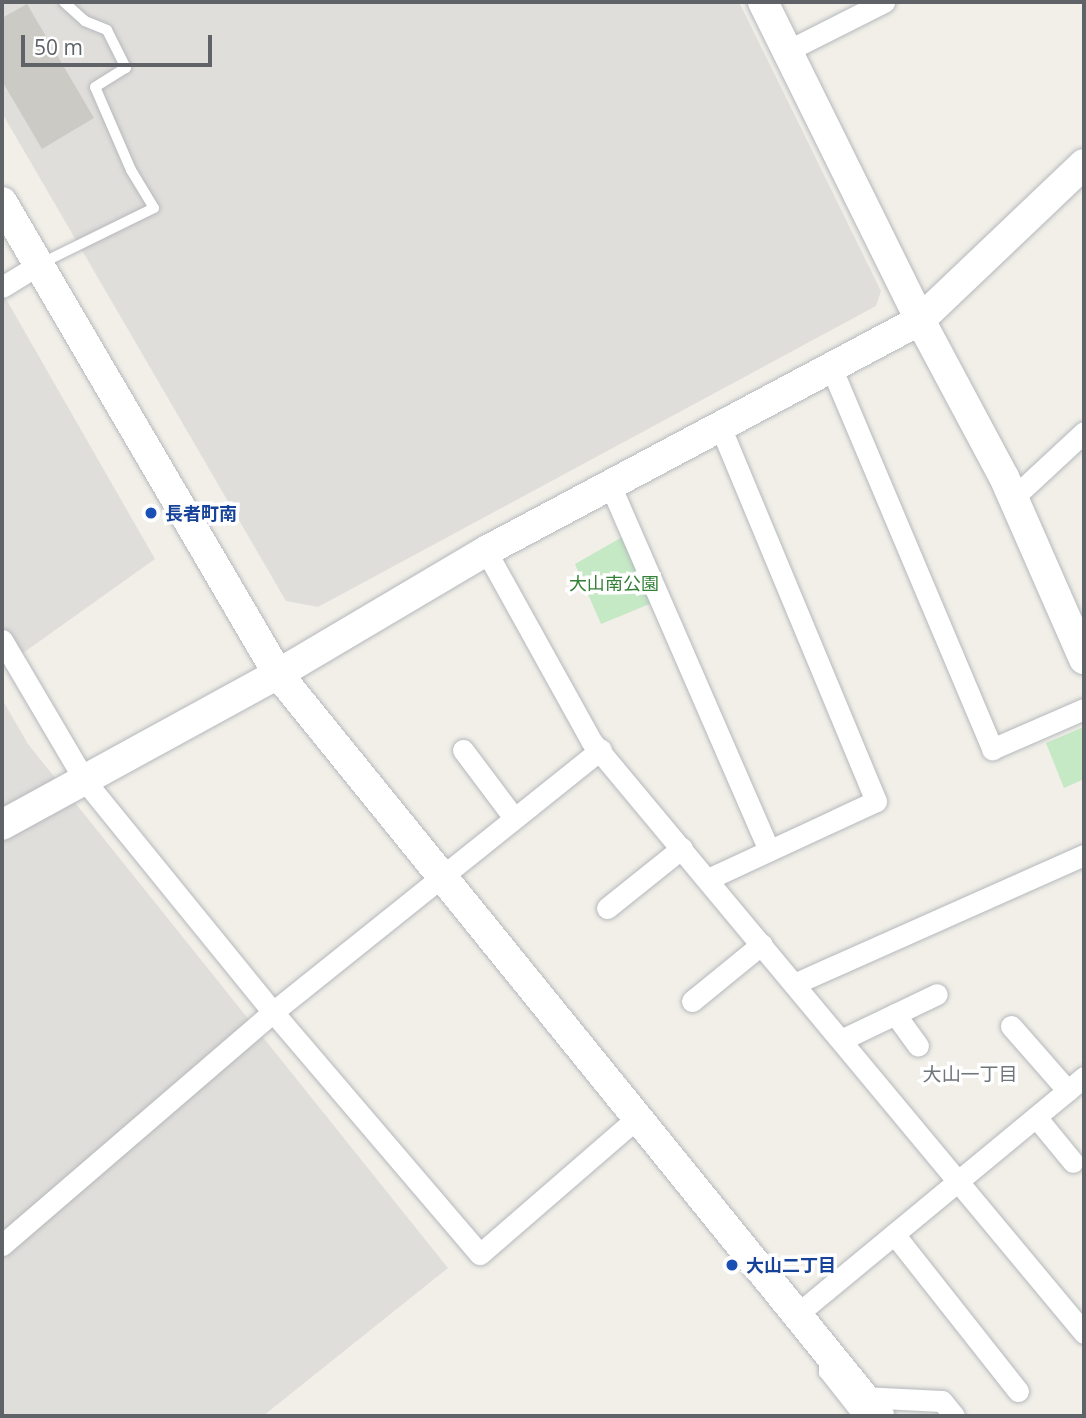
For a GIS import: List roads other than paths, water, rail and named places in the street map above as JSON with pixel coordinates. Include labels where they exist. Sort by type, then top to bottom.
[{"type":"street","points":[[764,2],[920,320],[1013,498],[1084,659]]},
{"type":"street","points":[[788,51],[884,2]]},
{"type":"street","points":[[2,824],[278,674],[486,551],[920,320],[1084,164]]},
{"type":"street","points":[[2,202],[278,674],[443,874],[636,1119],[823,1349],[867,1411],[942,1401],[954,1416]]},
{"type":"street","points":[[2,287],[38,265]]},
{"type":"street","points":[[831,367],[992,749],[1084,709]]},
{"type":"street","points":[[708,879],[876,801],[721,428]]},
{"type":"street","points":[[1013,498],[1084,432]]},
{"type":"street","points":[[611,486],[769,850]]},
{"type":"street","points":[[486,551],[592,742],[601,749],[1084,1333]]},
{"type":"street","points":[[2,640],[85,781],[272,1012],[480,1254],[636,1119]]},
{"type":"street","points":[[2,1245],[272,1012],[601,749]]},
{"type":"street","points":[[463,750],[514,818]]},
{"type":"street","points":[[607,908],[682,848]]},
{"type":"street","points":[[794,984],[1084,855]]},
{"type":"street","points":[[692,1001],[762,944]]},
{"type":"street","points":[[841,1040],[937,994]]},
{"type":"street","points":[[895,1014],[918,1046]]},
{"type":"street","points":[[1010,1026],[1068,1091]]},
{"type":"street","points":[[795,1316],[1084,1077]]},
{"type":"street","points":[[1036,1118],[1073,1162]]},
{"type":"street","points":[[894,1234],[1018,1391]]},
{"type":"lane","points":[[38,265],[154,208],[131,170],[95,87],[126,68],[107,30],[85,21],[64,2]]},
{"type":"place","name":"長者町南","points":[[151,513]]},
{"type":"place","name":"大山二丁目","points":[[732,1265]]},
{"type":"district","name":"大山一丁目","points":[[970,1075]]},
{"type":"park label","name":"大山南公園","points":[[614,583]]}]
